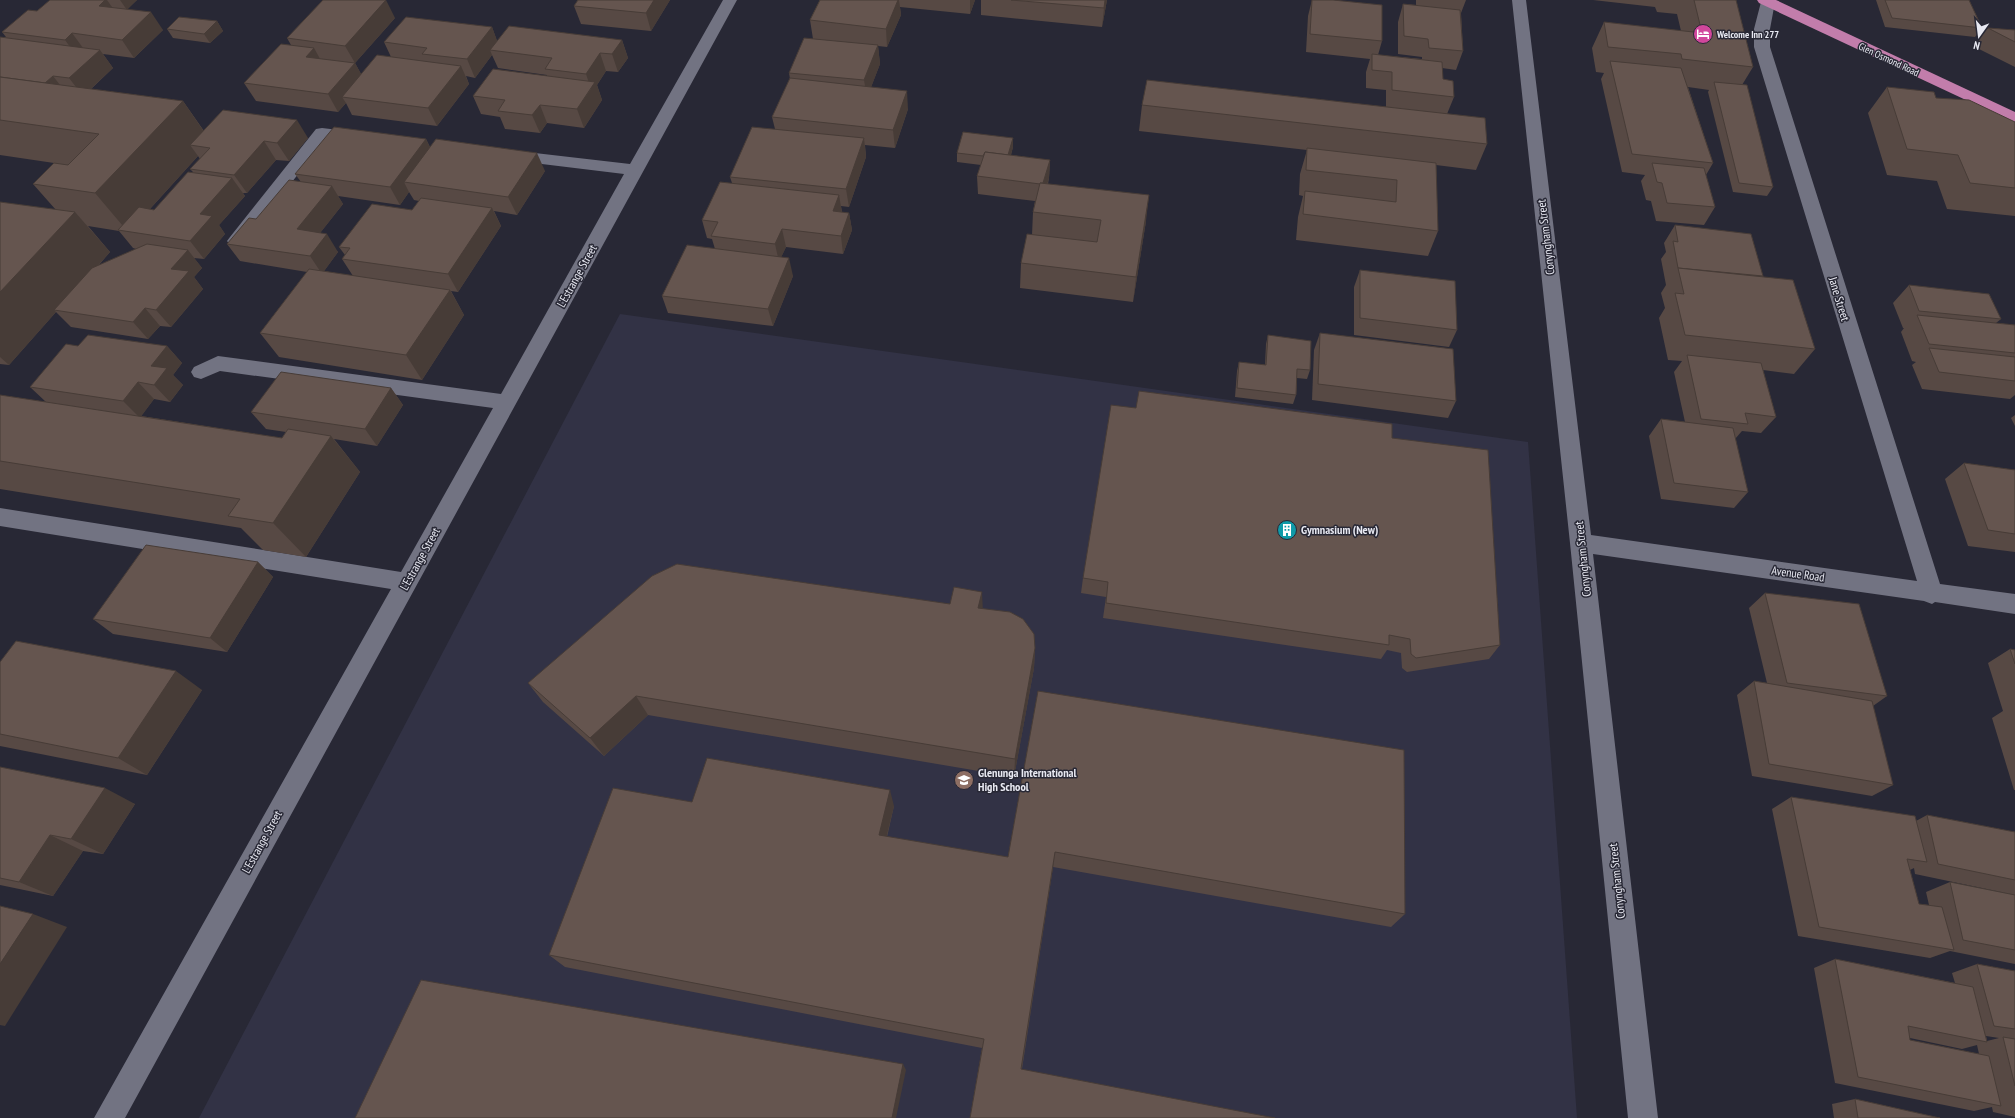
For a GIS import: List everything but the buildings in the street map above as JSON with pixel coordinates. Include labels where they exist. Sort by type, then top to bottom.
[{"type":"highway","name":"Glen Osmond Road","points":[[1766,1],[2015,118]]},
{"type":"street","name":"L'Estrange Street","points":[[109,1118],[730,0]]},
{"type":"street","name":"Conyngham Street","points":[[1519,0],[1581,543],[1643,1118]]},
{"type":"street","name":"Jane Street","points":[[1766,1],[1762,29],[1762,47],[1932,594]]},
{"type":"street","points":[[236,241],[322,133],[377,139]]},
{"type":"street","points":[[495,154],[635,170]]},
{"type":"street","points":[[201,372],[218,363],[506,402]]},
{"type":"street","points":[[0,518],[407,582]]},
{"type":"street","name":"Avenue Road","points":[[1581,543],[1932,594],[2015,604]]},
{"type":"shaded area","name":"Glenunga International High School","points":[[620,314],[1528,442],[1577,1118],[199,1118]]},
{"type":"place","name":"Welcome Inn 277","points":[[1703,34]]},
{"type":"place","name":"Gymnasium (New)","points":[[1287,530]]},
{"type":"place","name":"Glenunga International High School","points":[[964,780]]}]
